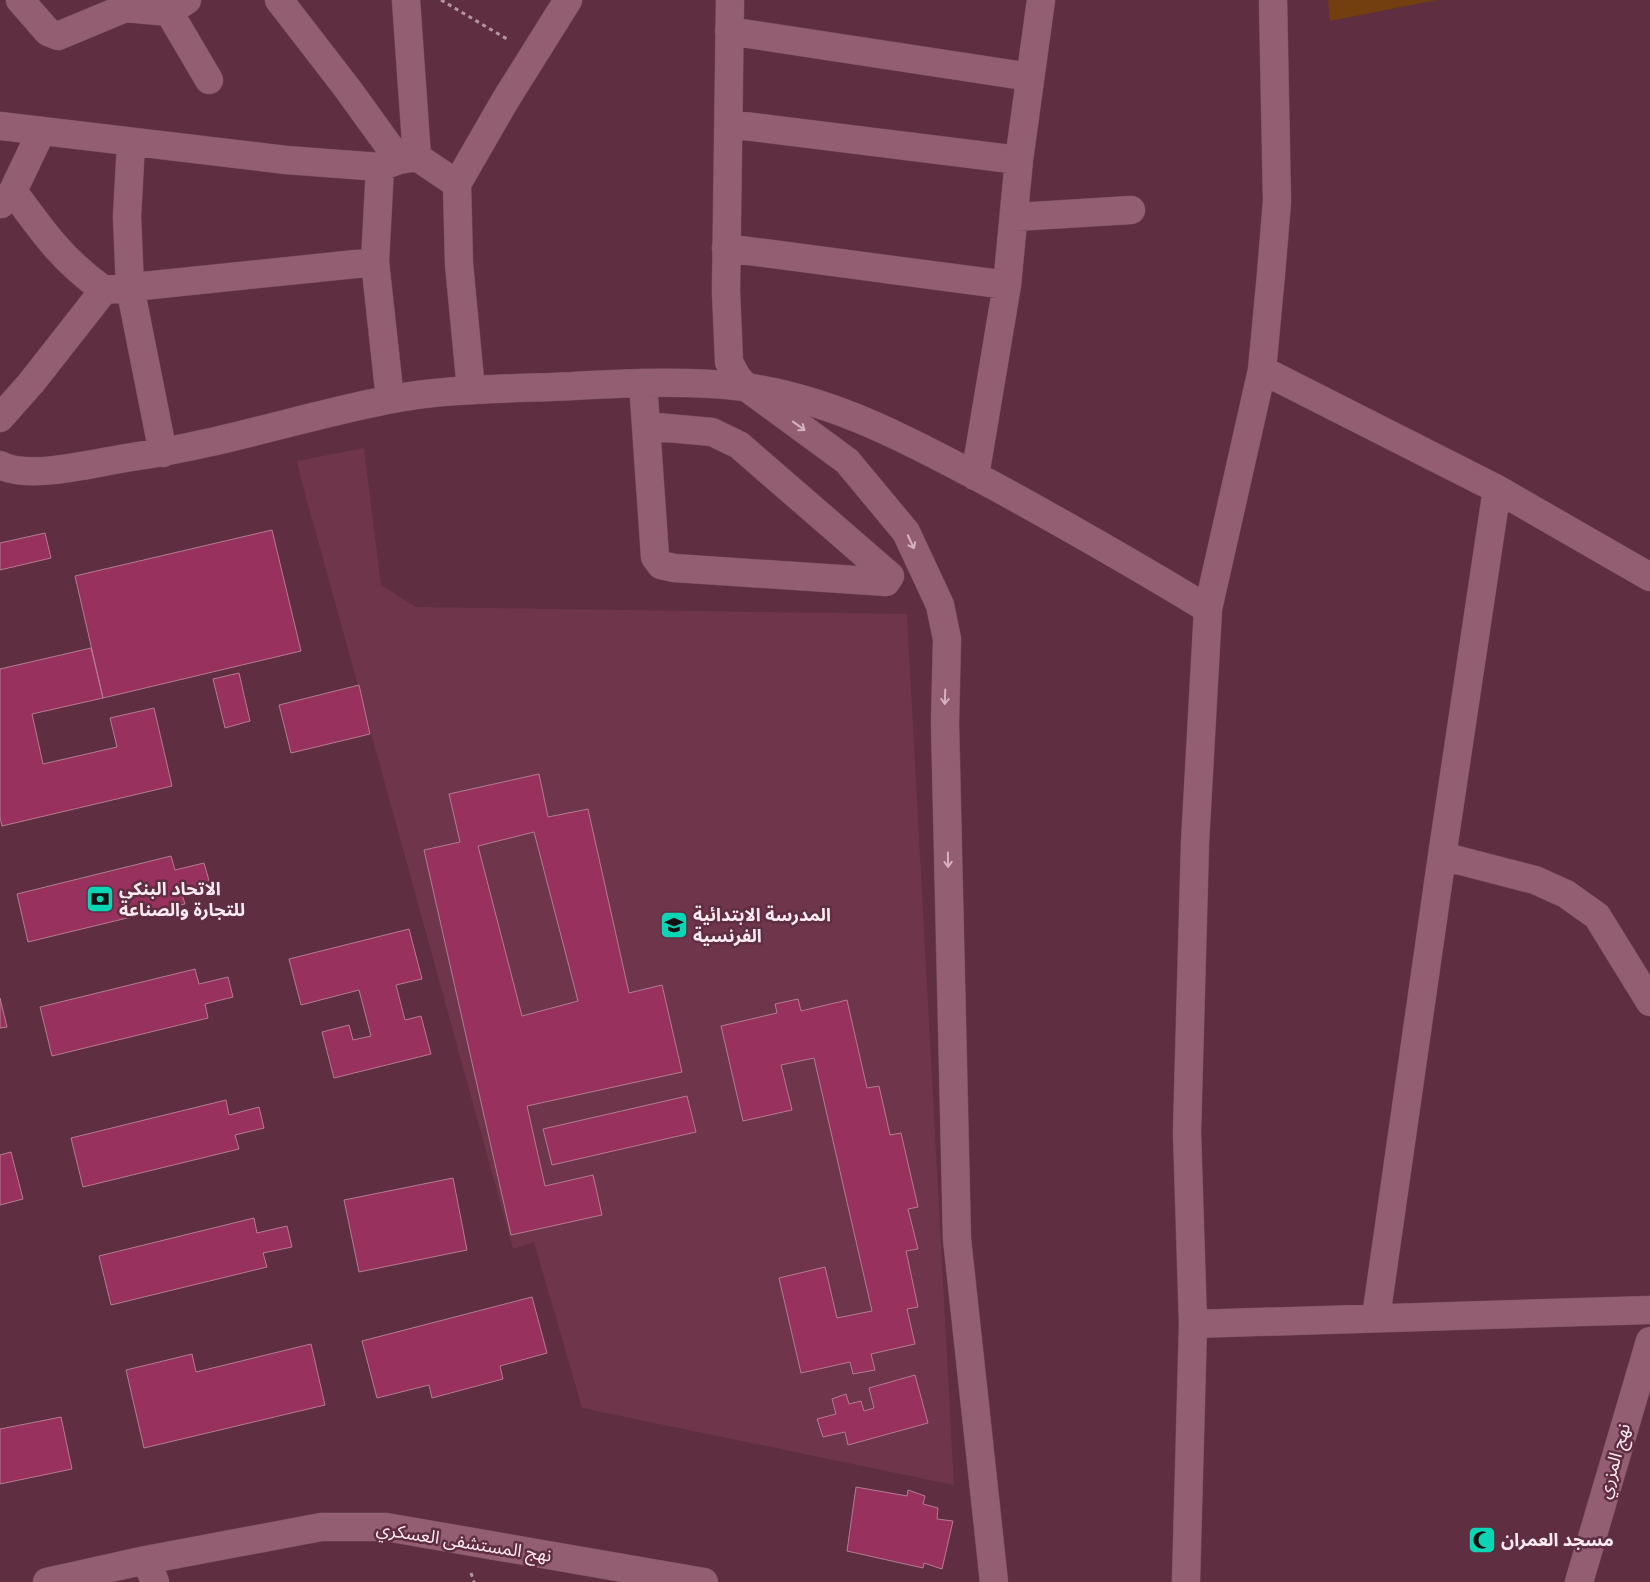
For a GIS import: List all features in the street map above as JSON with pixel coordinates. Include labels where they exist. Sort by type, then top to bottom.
[{"type":"street","points":[[20,0],[48,32],[58,36],[124,4],[178,6],[209,80]]},
{"type":"street","points":[[279,0],[348,88],[399,161]]},
{"type":"street","points":[[390,399],[375,262],[399,161],[406,0]]},
{"type":"street","points":[[470,390],[459,264],[458,184],[533,55],[568,0]]},
{"type":"street","points":[[730,0],[726,248],[729,362],[736,377],[746,387],[847,461],[906,532],[940,605],[947,639],[945,723],[957,1239],[994,1582]]},
{"type":"street","points":[[975,476],[1007,285],[1019,160],[1041,0]]},
{"type":"street","points":[[1186,1582],[1193,1324],[1187,1132],[1195,843],[1208,609],[1262,370],[1277,201],[1273,0]]},
{"type":"street","points":[[729,31],[1030,77]]},
{"type":"street","points":[[729,124],[1019,160]]},
{"type":"street","points":[[0,126],[286,160],[399,161],[458,184]]},
{"type":"street","points":[[41,132],[7,198],[79,272],[117,288],[375,262]]},
{"type":"street","points":[[131,143],[127,217],[117,288],[163,453]]},
{"type":"street","points":[[1015,217],[1131,210]]},
{"type":"street","points":[[726,248],[1007,285]]},
{"type":"street","points":[[0,418],[117,288]]},
{"type":"street","points":[[1262,370],[1498,489],[1650,577]]},
{"type":"street","points":[[2,470],[30,473],[163,453],[390,399],[470,390],[643,383],[746,387],[851,415],[908,440],[1110,549],[1208,609]]},
{"type":"street","points":[[643,383],[655,557],[661,565],[674,568],[886,582],[889,580],[890,576],[739,445],[712,432],[646,426]]},
{"type":"street","points":[[1376,1317],[1442,856],[1498,489]]},
{"type":"street","points":[[1442,856],[1535,880],[1566,894],[1597,916],[1650,1002]]},
{"type":"street","points":[[1193,1324],[1650,1310]]},
{"type":"street","name":"نهج المزري","points":[[1579,1582],[1650,1341]]},
{"type":"street","name":"نهج المستشفى العسكري","points":[[46,1582],[151,1571],[321,1527],[386,1527],[704,1582]]},
{"type":"path","points":[[441,0],[533,55]]},
{"type":"shaded area","points":[[1328,0],[1437,0],[1330,21]]},
{"type":"shaded area","name":"المدرسة الابتدائية الفرنسية","points":[[364,448],[381,585],[416,607],[907,614],[954,1485],[582,1408],[534,1242],[513,1249],[300,475],[297,461]]},
{"type":"building","points":[[272,530],[301,651],[103,698],[75,576]]},
{"type":"building","points":[[45,533],[51,558],[0,570],[0,543]]},
{"type":"building","points":[[91,648],[103,698],[32,714],[43,764],[117,747],[110,718],[154,708],[172,786],[2,826],[0,817],[0,669]]},
{"type":"building","points":[[239,673],[250,721],[225,728],[213,679]]},
{"type":"building","points":[[359,685],[370,734],[291,753],[279,705]]},
{"type":"building","points":[[539,774],[548,817],[588,809],[629,993],[662,985],[682,1072],[527,1106],[545,1186],[593,1175],[602,1215],[511,1235],[424,850],[460,842],[449,794]],"holes":[[[534,832],[578,1001],[522,1016],[478,846]]]},
{"type":"building","name":"الاتحاد البنكي للتجارة والصناعة","points":[[171,856],[175,870],[204,863],[210,884],[181,891],[185,904],[28,942],[17,894]]},
{"type":"building","points":[[409,929],[422,979],[396,985],[405,1020],[421,1016],[431,1054],[334,1078],[322,1032],[349,1025],[353,1040],[371,1036],[359,990],[301,1005],[289,959]]},
{"type":"building","points":[[195,969],[199,984],[228,977],[233,997],[205,1004],[208,1018],[52,1056],[40,1007]]},
{"type":"building","points":[[0,998],[7,1027],[0,1028]]},
{"type":"building","points":[[798,999],[801,1011],[847,1000],[867,1088],[879,1086],[890,1135],[901,1133],[918,1207],[908,1209],[918,1249],[906,1251],[918,1307],[907,1309],[915,1344],[871,1354],[875,1370],[853,1374],[850,1362],[801,1373],[779,1278],[825,1267],[837,1318],[872,1311],[814,1058],[781,1065],[792,1110],[743,1121],[721,1026],[777,1013],[775,1004]]},
{"type":"building","points":[[687,1096],[696,1132],[552,1165],[543,1129]]},
{"type":"building","points":[[226,1100],[229,1115],[259,1107],[264,1128],[235,1135],[239,1149],[83,1187],[71,1138]]},
{"type":"building","points":[[11,1152],[23,1199],[0,1205],[0,1155]]},
{"type":"building","points":[[453,1178],[467,1250],[359,1272],[344,1200]]},
{"type":"building","points":[[254,1218],[257,1233],[287,1226],[292,1247],[263,1253],[267,1267],[111,1305],[99,1256]]},
{"type":"building","points":[[532,1297],[547,1353],[500,1366],[503,1379],[432,1398],[429,1385],[377,1398],[362,1341]]},
{"type":"building","points":[[311,1344],[325,1405],[144,1448],[126,1370],[192,1354],[196,1372]]},
{"type":"building","points":[[915,1375],[928,1423],[848,1445],[845,1432],[823,1437],[817,1419],[836,1414],[832,1399],[846,1394],[849,1404],[861,1401],[864,1411],[874,1408],[869,1388]]},
{"type":"building","points":[[61,1417],[72,1469],[0,1484],[0,1429]]},
{"type":"building","points":[[856,1487],[907,1496],[908,1490],[925,1496],[923,1504],[938,1508],[937,1519],[953,1521],[942,1569],[924,1563],[923,1568],[847,1551]]},
{"type":"place","name":"الاتحاد البنكي للتجارة والصناعة","points":[[100,899]]},
{"type":"place","name":"المدرسة الابتدائية الفرنسية","points":[[674,925]]},
{"type":"place","name":"مسجد العمران","points":[[1482,1540]]}]
